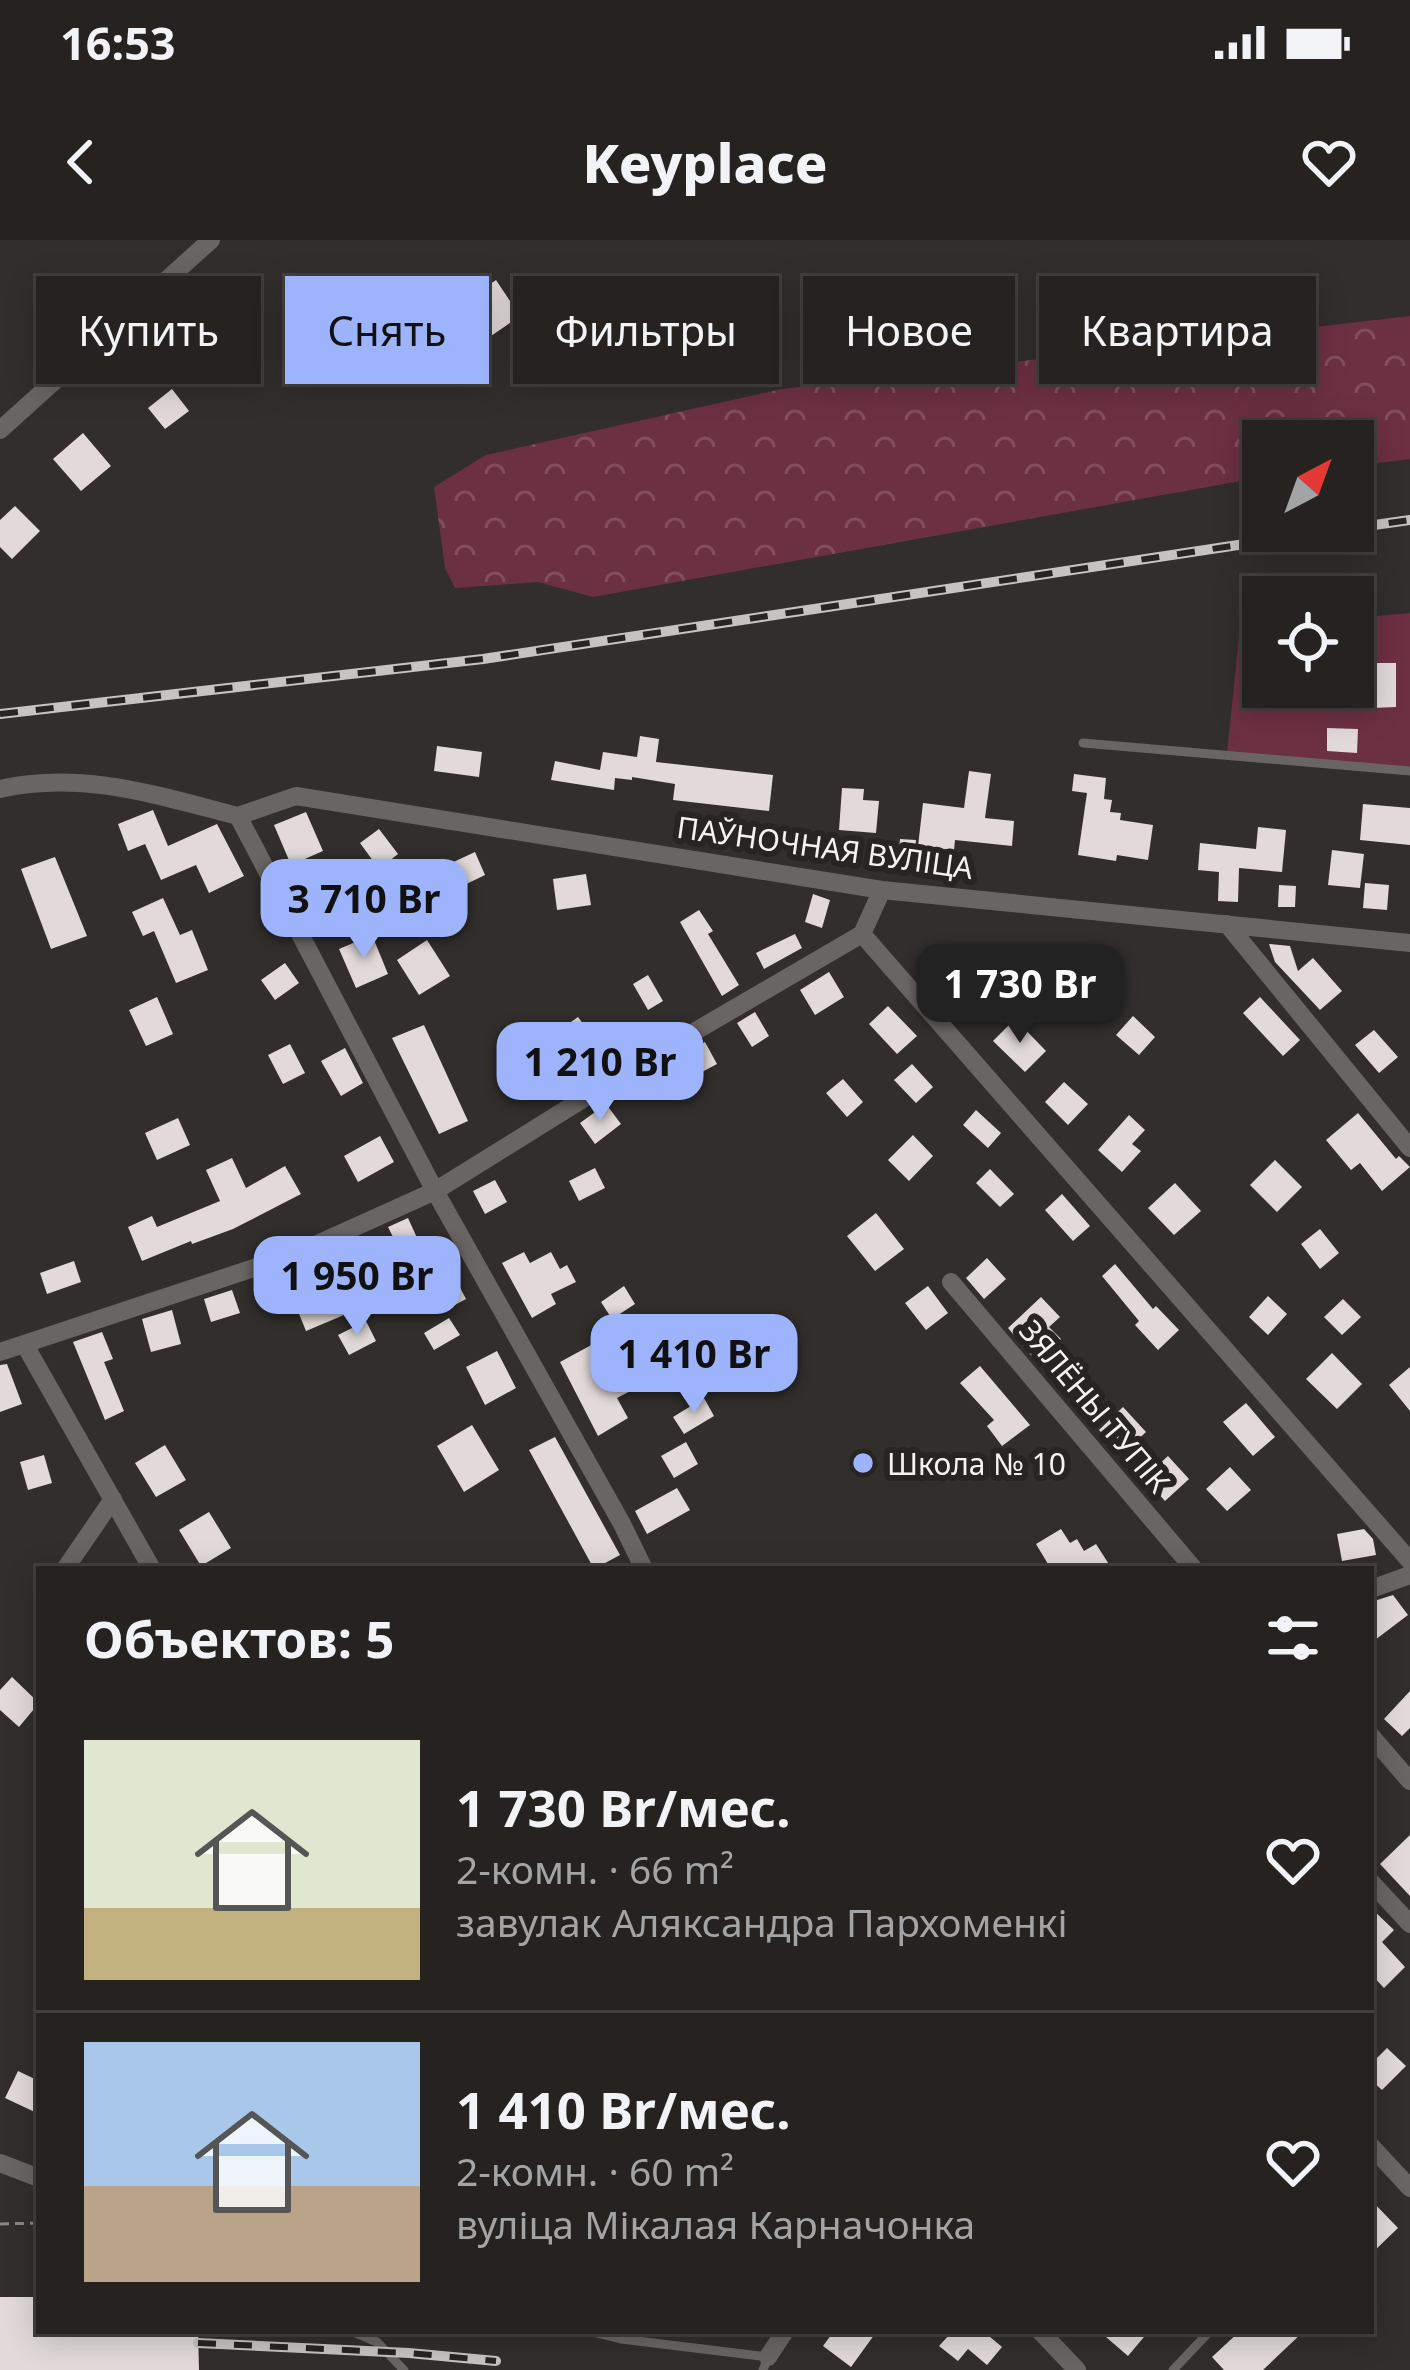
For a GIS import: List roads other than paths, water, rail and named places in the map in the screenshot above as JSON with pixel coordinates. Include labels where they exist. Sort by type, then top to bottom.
[{"type":"street","points":[[0,430],[211,240]]},
{"type":"street","points":[[0,789],[40,780],[125,787],[238,817],[435,1191],[642,1566]]},
{"type":"street","name":"ПАЎНОЧНАЯ ВУЛІЦА","points":[[238,817],[296,796],[882,890],[1410,943]]},
{"type":"street","points":[[0,1352],[293,1255],[435,1191],[639,1064],[862,934],[882,890]]},
{"type":"street","points":[[1227,925],[1410,1148]]},
{"type":"street","points":[[862,934],[1410,1561]]},
{"type":"street","name":"ЗЯЛЁНЫ ТУПІК","points":[[950,1282],[1191,1566]]},
{"type":"street","points":[[25,1345],[150,1566]]},
{"type":"street","points":[[67,1566],[113,1499]]},
{"type":"street","points":[[1374,1588],[1410,1575]]},
{"type":"street","points":[[1374,1739],[1410,1781]]},
{"type":"street","points":[[1374,1885],[1410,1924]]},
{"type":"street","points":[[1374,2149],[1410,2188]]},
{"type":"street","points":[[0,2163],[36,2177]]},
{"type":"street","points":[[765,2363],[783,2334]]},
{"type":"street","points":[[1043,2334],[1077,2370]]},
{"type":"lane","points":[[1083,742],[1410,771]]},
{"type":"lane","points":[[358,2334],[377,2342],[404,2370]]},
{"type":"lane","points":[[601,2334],[765,2363]]},
{"type":"lane","points":[[1173,2370],[1207,2334]]},
{"type":"railway","points":[[1374,525],[1410,520]]},
{"type":"railway","points":[[0,714],[483,659],[1242,544]]},
{"type":"railway","points":[[198,2343],[496,2361]]},
{"type":"place","name":"Школа № 10","points":[[863,1463]]}]
